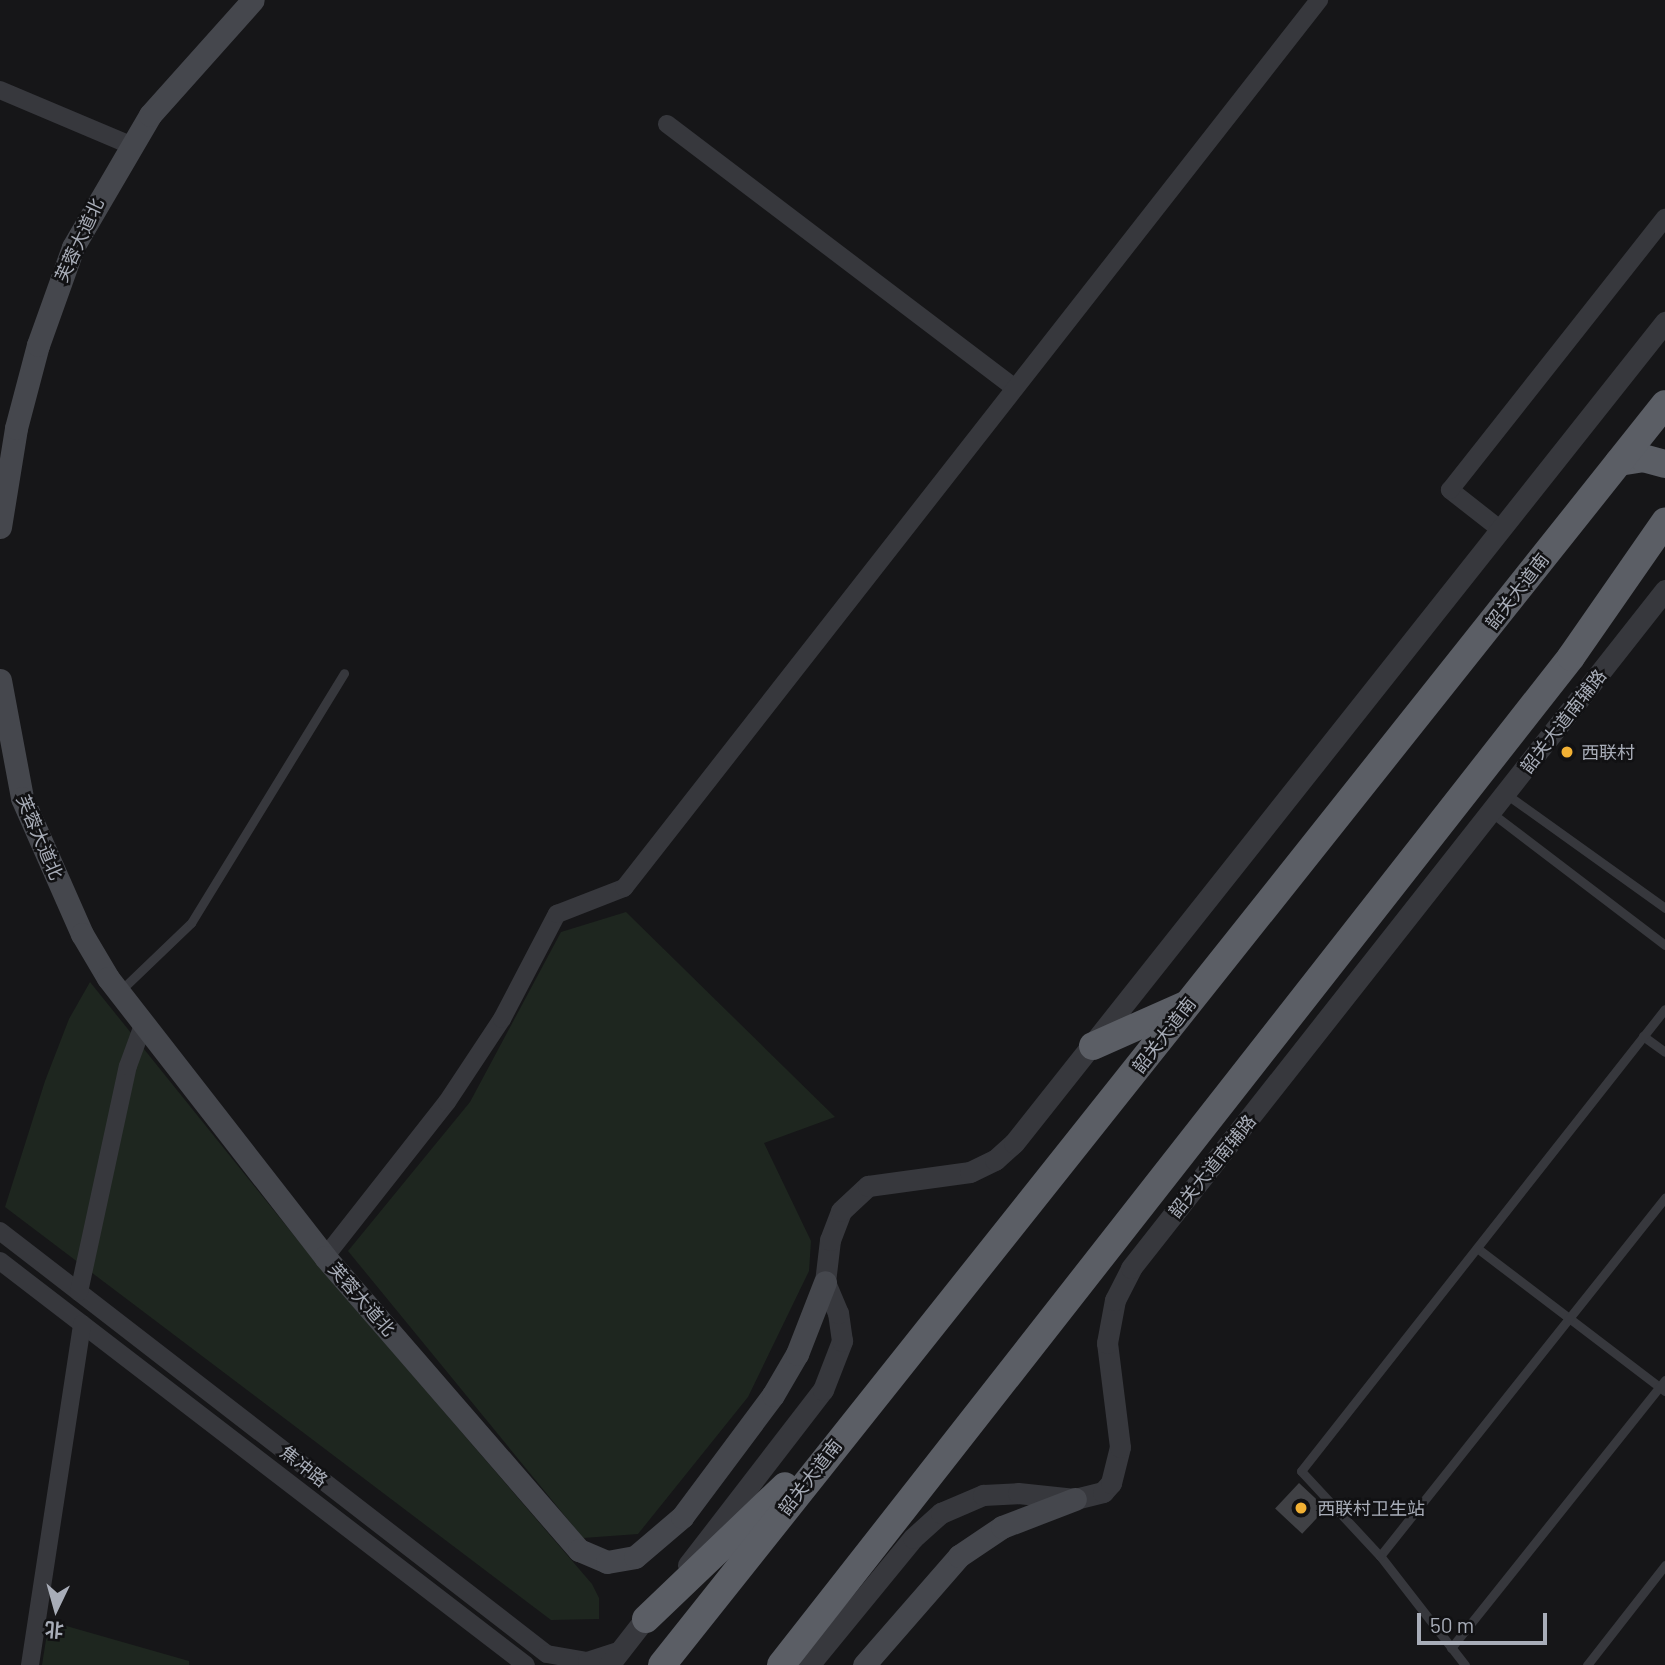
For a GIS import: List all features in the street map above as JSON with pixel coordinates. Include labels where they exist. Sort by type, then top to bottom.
[{"type":"highway","name":"韶关大道南","points":[[662,1665],[1665,404]]},
{"type":"highway","points":[[1619,462],[1643,458],[1665,464]]},
{"type":"highway","points":[[782,1665],[1571,657],[1665,522]]},
{"type":"highway","points":[[1093,1046],[1190,1002]]},
{"type":"highway","points":[[646,1619],[858,1416]]},
{"type":"main road","name":"芙蓉大道北","points":[[0,527],[16,428],[55,294],[86,222],[130,145],[169,92],[253,0]]},
{"type":"main road","name":"芙蓉大道北","points":[[0,680],[22,798],[82,934],[118,993],[142,1028],[325,1258],[579,1550],[607,1562],[635,1557],[681,1517],[773,1395],[797,1354],[825,1282]]},
{"type":"main road","points":[[864,1665],[959,1556],[1002,1527],[1075,1499]]},
{"type":"street","points":[[325,1258],[447,1102],[502,1019],[557,914],[624,888],[1319,0]]},
{"type":"street","points":[[0,90],[130,145]]},
{"type":"street","points":[[667,124],[1014,387]]},
{"type":"street","points":[[1501,530],[1450,490],[1665,218]]},
{"type":"street","points":[[616,1657],[823,1390],[842,1341],[838,1313],[825,1282],[830,1240],[841,1211],[867,1186],[944,1178],[995,1160],[1093,1046],[1665,322]]},
{"type":"street","name":"韶关大道南辅路","points":[[809,1665],[913,1538],[941,1513],[999,1493],[1075,1499],[1103,1492],[1117,1473],[1120,1447],[1107,1343],[1115,1300],[1131,1268],[1493,814],[1665,590]]},
{"type":"street","points":[[79,1292],[128,1066],[142,1028]]},
{"type":"street","name":"焦冲路","points":[[0,1231],[547,1654],[587,1661],[616,1657]]},
{"type":"street","name":"焦冲路","points":[[0,1261],[526,1665]]},
{"type":"street","points":[[30,1665],[82,1324]]},
{"type":"lane","points":[[118,993],[191,923],[344,673]]},
{"type":"lane","points":[[1506,794],[1665,908]]},
{"type":"lane","points":[[1493,814],[1665,945]]},
{"type":"lane","points":[[1465,1665],[1380,1556],[1301,1471],[1665,1009]]},
{"type":"lane","points":[[1643,1036],[1665,1052]]},
{"type":"lane","points":[[1380,1556],[1665,1198]]},
{"type":"lane","points":[[1451,1648],[1663,1386],[1477,1248]]},
{"type":"lane","points":[[1587,1665],[1665,1565]]},
{"type":"shaded area","points":[[626,912],[835,1117],[764,1143],[811,1241],[809,1271],[748,1397],[638,1534],[583,1538],[348,1251],[470,1102],[561,932]]},
{"type":"shaded area","points":[[90,982],[317,1264],[592,1584],[599,1598],[599,1619],[551,1620],[5,1207],[45,1081],[69,1019]]},
{"type":"shaded area","points":[[49,1621],[189,1661],[189,1665],[42,1665]]},
{"type":"building","name":"西联村卫生站","points":[[1299,1483],[1326,1508],[1302,1534],[1275,1509]]},
{"type":"place","name":"西联村","points":[[1567,752]]},
{"type":"place","name":"西联村卫生站","points":[[1301,1508]]}]
